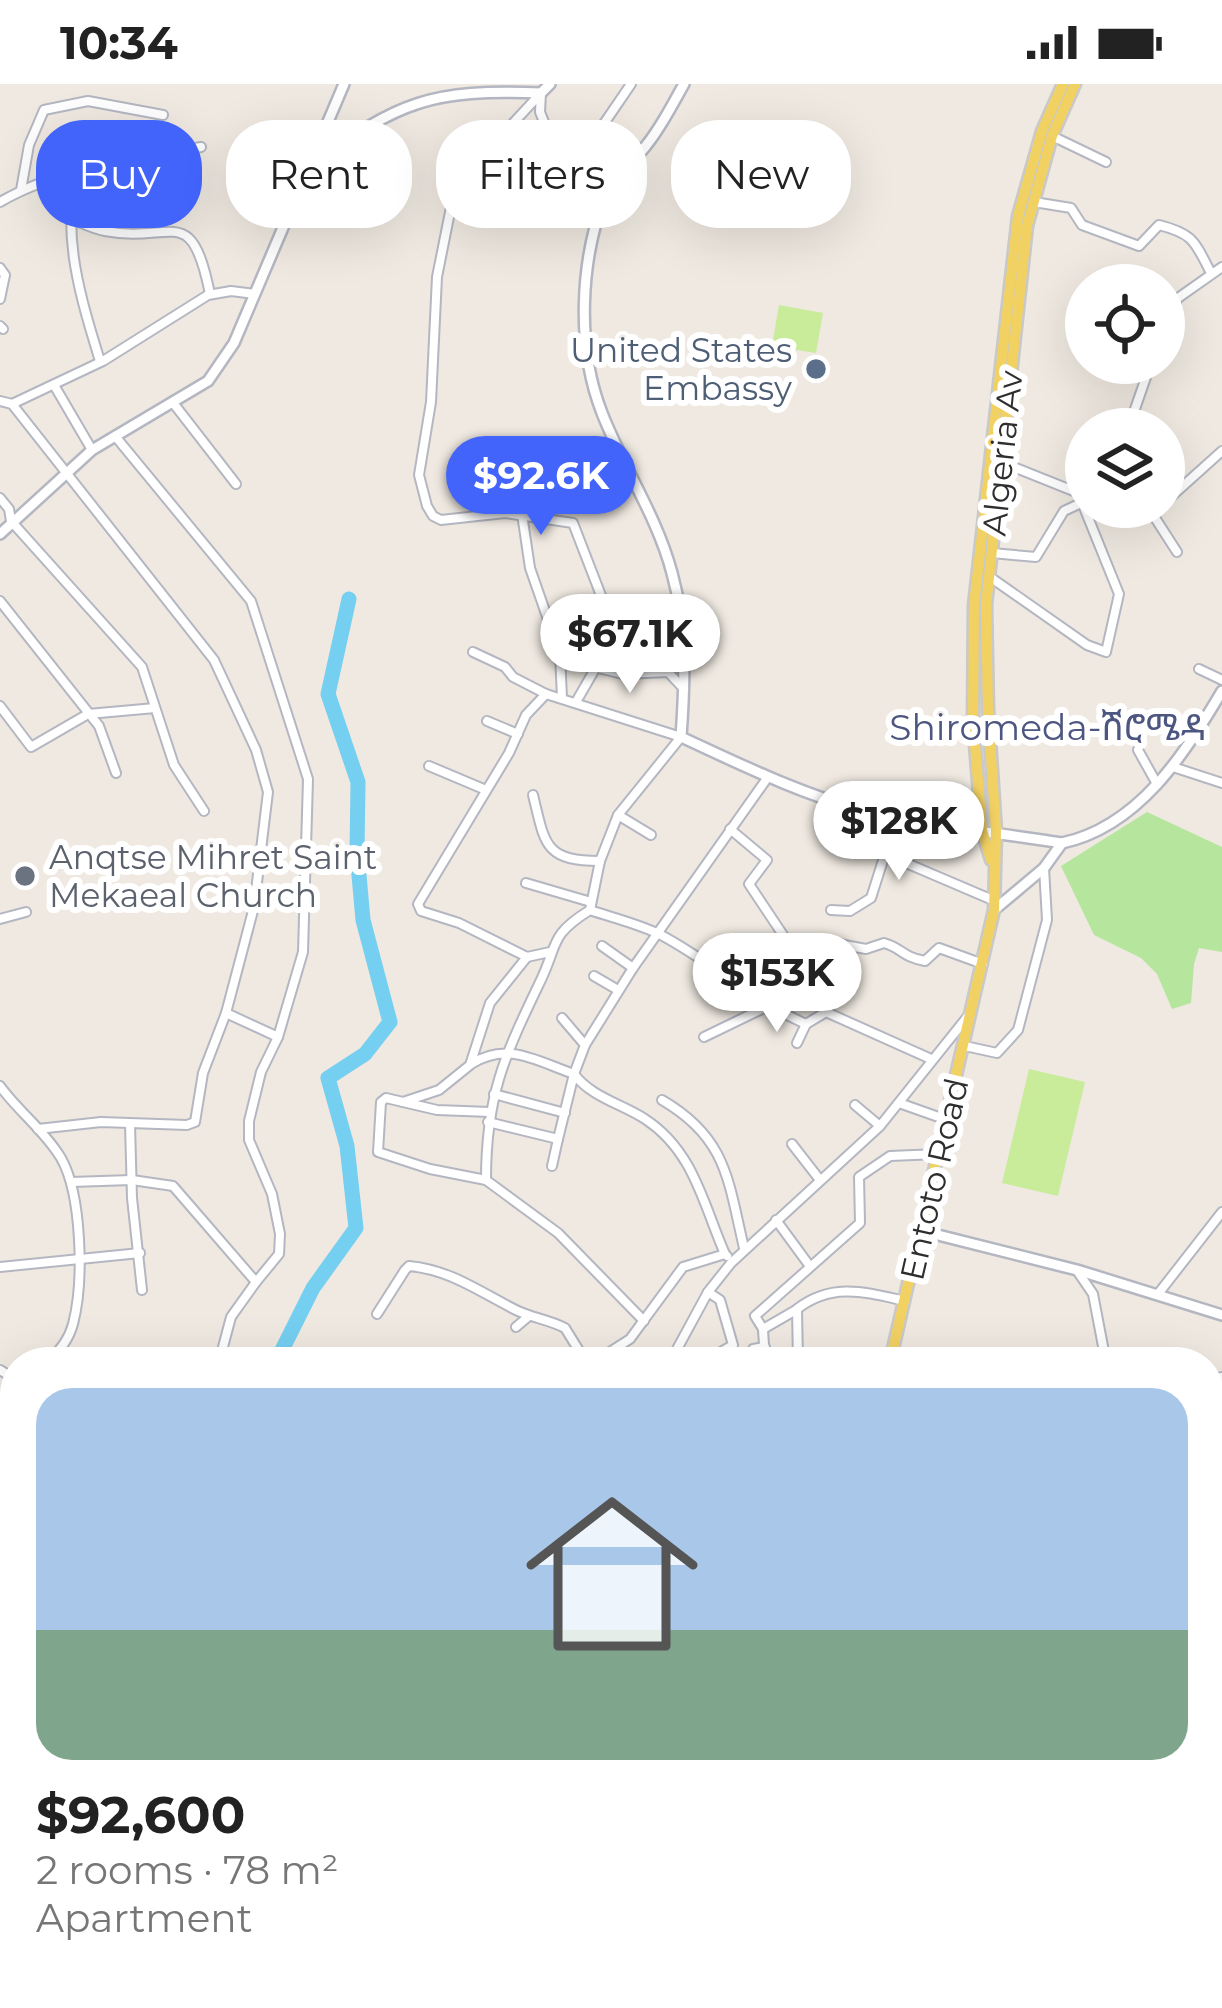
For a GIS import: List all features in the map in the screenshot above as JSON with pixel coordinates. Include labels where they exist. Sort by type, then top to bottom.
[{"type":"main road","name":"Algeria Av","points":[[989,831],[973,721],[975,593],[1018,216],[1042,131],[1063,84]]},
{"type":"main road","name":"Algeria Av","points":[[989,831],[990,577],[1021,269],[1033,201],[1052,136],[1076,84]]},
{"type":"main road","name":"Entoto Road","points":[[894,1347],[984,964],[994,905],[989,831]]},
{"type":"street","points":[[329,120],[344,84]]},
{"type":"street","points":[[550,84],[466,174],[451,207],[437,277],[431,401],[419,475],[428,506],[441,520],[489,512],[573,523],[612,624],[607,648],[576,702]]},
{"type":"street","points":[[606,120],[631,84]]},
{"type":"street","points":[[647,142],[684,84]]},
{"type":"street","points":[[377,120],[421,101],[490,91],[541,93]]},
{"type":"street","points":[[541,93],[543,120]]},
{"type":"street","points":[[21,190],[29,146],[44,110],[88,101],[163,115]]},
{"type":"street","points":[[1052,136],[1106,162]]},
{"type":"street","points":[[0,202],[36,185]]},
{"type":"street","points":[[1033,201],[1073,209],[1082,225],[1139,246],[1159,225],[1177,230],[1196,241],[1211,273]]},
{"type":"street","points":[[69,228],[70,252],[100,362]]},
{"type":"street","points":[[95,228],[186,234],[202,256],[210,294]]},
{"type":"street","points":[[0,534],[92,450],[208,381],[234,343],[283,228]]},
{"type":"street","points":[[486,1180],[489,1117],[506,1051],[550,952],[566,925],[591,906],[600,861],[618,815],[681,737],[683,627],[672,571],[594,386],[585,316],[587,265],[597,228]]},
{"type":"street","points":[[1185,293],[1222,267]]},
{"type":"street","points":[[0,268],[5,274],[0,299]]},
{"type":"street","points":[[0,401],[12,404],[100,362],[210,294],[255,294]]},
{"type":"street","points":[[54,385],[92,450]]},
{"type":"street","points":[[12,404],[214,660],[256,750],[269,811],[254,907],[226,1012],[203,1072],[195,1122],[65,1124],[38,1129]]},
{"type":"street","points":[[174,404],[236,484]]},
{"type":"street","points":[[116,436],[251,601],[308,779],[305,938],[249,1121],[249,1140],[272,1194],[279,1254],[231,1317],[224,1347]]},
{"type":"street","points":[[1185,484],[1222,451]]},
{"type":"street","points":[[1000,462],[1065,489]]},
{"type":"street","points":[[0,498],[11,521],[142,667],[180,778],[204,811]]},
{"type":"street","points":[[992,553],[1036,557],[1065,511]]},
{"type":"street","points":[[522,514],[530,568],[560,654],[562,698]]},
{"type":"street","points":[[990,577],[1087,645],[1106,652],[1119,594],[1094,528]]},
{"type":"street","points":[[1164,528],[1177,552]]},
{"type":"street","points":[[0,601],[104,736],[116,773]]},
{"type":"street","points":[[473,652],[546,694],[681,737],[768,777],[877,814],[1062,843],[1106,826],[1157,784],[1222,691]]},
{"type":"street","points":[[594,667],[635,674],[668,672],[684,688]]},
{"type":"street","points":[[1198,669],[1222,680]]},
{"type":"street","points":[[546,694],[532,706],[418,904],[421,911],[459,923],[526,957],[550,952]]},
{"type":"street","points":[[0,706],[31,747],[88,714],[155,708]]},
{"type":"street","points":[[487,721],[518,734]]},
{"type":"street","points":[[1138,750],[1157,784]]},
{"type":"street","points":[[429,766],[486,790]]},
{"type":"street","points":[[1173,767],[1222,784]]},
{"type":"street","points":[[552,1166],[585,1045],[633,968],[768,777]]},
{"type":"street","points":[[533,795],[546,844],[555,854],[571,861],[600,861]]},
{"type":"street","points":[[618,815],[652,835]]},
{"type":"street","points":[[730,829],[767,860],[748,884],[787,940],[792,968],[826,1012],[932,1059]]},
{"type":"street","points":[[831,910],[850,911],[871,898],[885,854],[994,905],[1044,868],[1062,843]]},
{"type":"street","points":[[965,1046],[998,1052],[1018,1030],[1046,920],[1044,868]]},
{"type":"street","points":[[526,884],[657,933],[722,972],[766,1006],[806,1024]]},
{"type":"street","points":[[0,919],[26,912]]},
{"type":"street","points":[[828,942],[861,949],[884,943],[906,957],[925,961],[939,948],[984,964]]},
{"type":"street","points":[[602,946],[633,968]]},
{"type":"street","points":[[470,1065],[490,1003],[526,957]]},
{"type":"street","points":[[594,976],[619,990]]},
{"type":"street","points":[[704,1037],[766,1006]]},
{"type":"street","points":[[226,1012],[278,1037]]},
{"type":"street","points":[[796,1043],[806,1024],[826,1012]]},
{"type":"street","points":[[621,1347],[682,1267],[728,1258],[744,1248],[880,1126],[970,1013]]},
{"type":"street","points":[[562,1018],[585,1045]]},
{"type":"street","points":[[403,1102],[446,1087],[491,1052],[506,1051],[574,1074],[582,1084],[645,1119],[688,1162],[728,1258]]},
{"type":"street","points":[[0,1086],[60,1156],[71,1182],[78,1257],[72,1326],[62,1347]]},
{"type":"street","points":[[494,1094],[565,1113]]},
{"type":"street","points":[[559,1139],[489,1117],[386,1098],[381,1102],[378,1152],[486,1180],[558,1233],[644,1322]]},
{"type":"street","points":[[662,1100],[690,1117],[715,1146],[744,1248]]},
{"type":"street","points":[[899,1103],[946,1120]]},
{"type":"street","points":[[855,1106],[880,1126]]},
{"type":"street","points":[[130,1124],[142,1290]]},
{"type":"street","points":[[792,1144],[820,1180]]},
{"type":"street","points":[[765,1347],[763,1329],[755,1316],[860,1223],[857,1180],[903,1154],[940,1154]]},
{"type":"street","points":[[71,1182],[133,1180],[165,1183],[178,1190],[256,1282]]},
{"type":"street","points":[[1157,1294],[1222,1212]]},
{"type":"street","points":[[776,1220],[809,1265]]},
{"type":"street","points":[[922,1231],[1077,1270],[1222,1316]]},
{"type":"street","points":[[0,1267],[140,1253]]},
{"type":"street","points":[[678,1347],[728,1258]]},
{"type":"street","points":[[377,1315],[400,1276],[413,1266],[453,1275],[529,1316],[565,1328],[579,1347]]},
{"type":"street","points":[[1077,1270],[1093,1294],[1103,1347]]},
{"type":"street","points":[[763,1329],[808,1301],[838,1290],[905,1301]]},
{"type":"street","points":[[708,1292],[720,1300],[733,1345],[730,1347]]},
{"type":"street","points":[[797,1310],[798,1347]]},
{"type":"street","points":[[516,1327],[529,1316]]},
{"type":"green space","points":[[779,305],[823,313],[816,353],[772,346]]},
{"type":"green space","points":[[1147,812],[1222,847],[1222,952],[1199,948],[1191,1003],[1172,1009],[1157,974],[1141,958],[1094,935],[1061,866]]},
{"type":"green space","points":[[1029,1069],[1085,1082],[1058,1196],[1002,1183]]},
{"type":"waterway","points":[[284,1347],[313,1288],[356,1228],[347,1146],[328,1078],[365,1054],[390,1022],[363,920],[358,782],[328,694],[349,599]]},
{"type":"place","name":"United States Embassy","points":[[816,369]]},
{"type":"place","name":"Anqtse Mihret Saint Mekaeal Church","points":[[25,876]]},
{"type":"district","name":"Shiromeda-ሽሮሜዳ","points":[[1048,727]]}]
